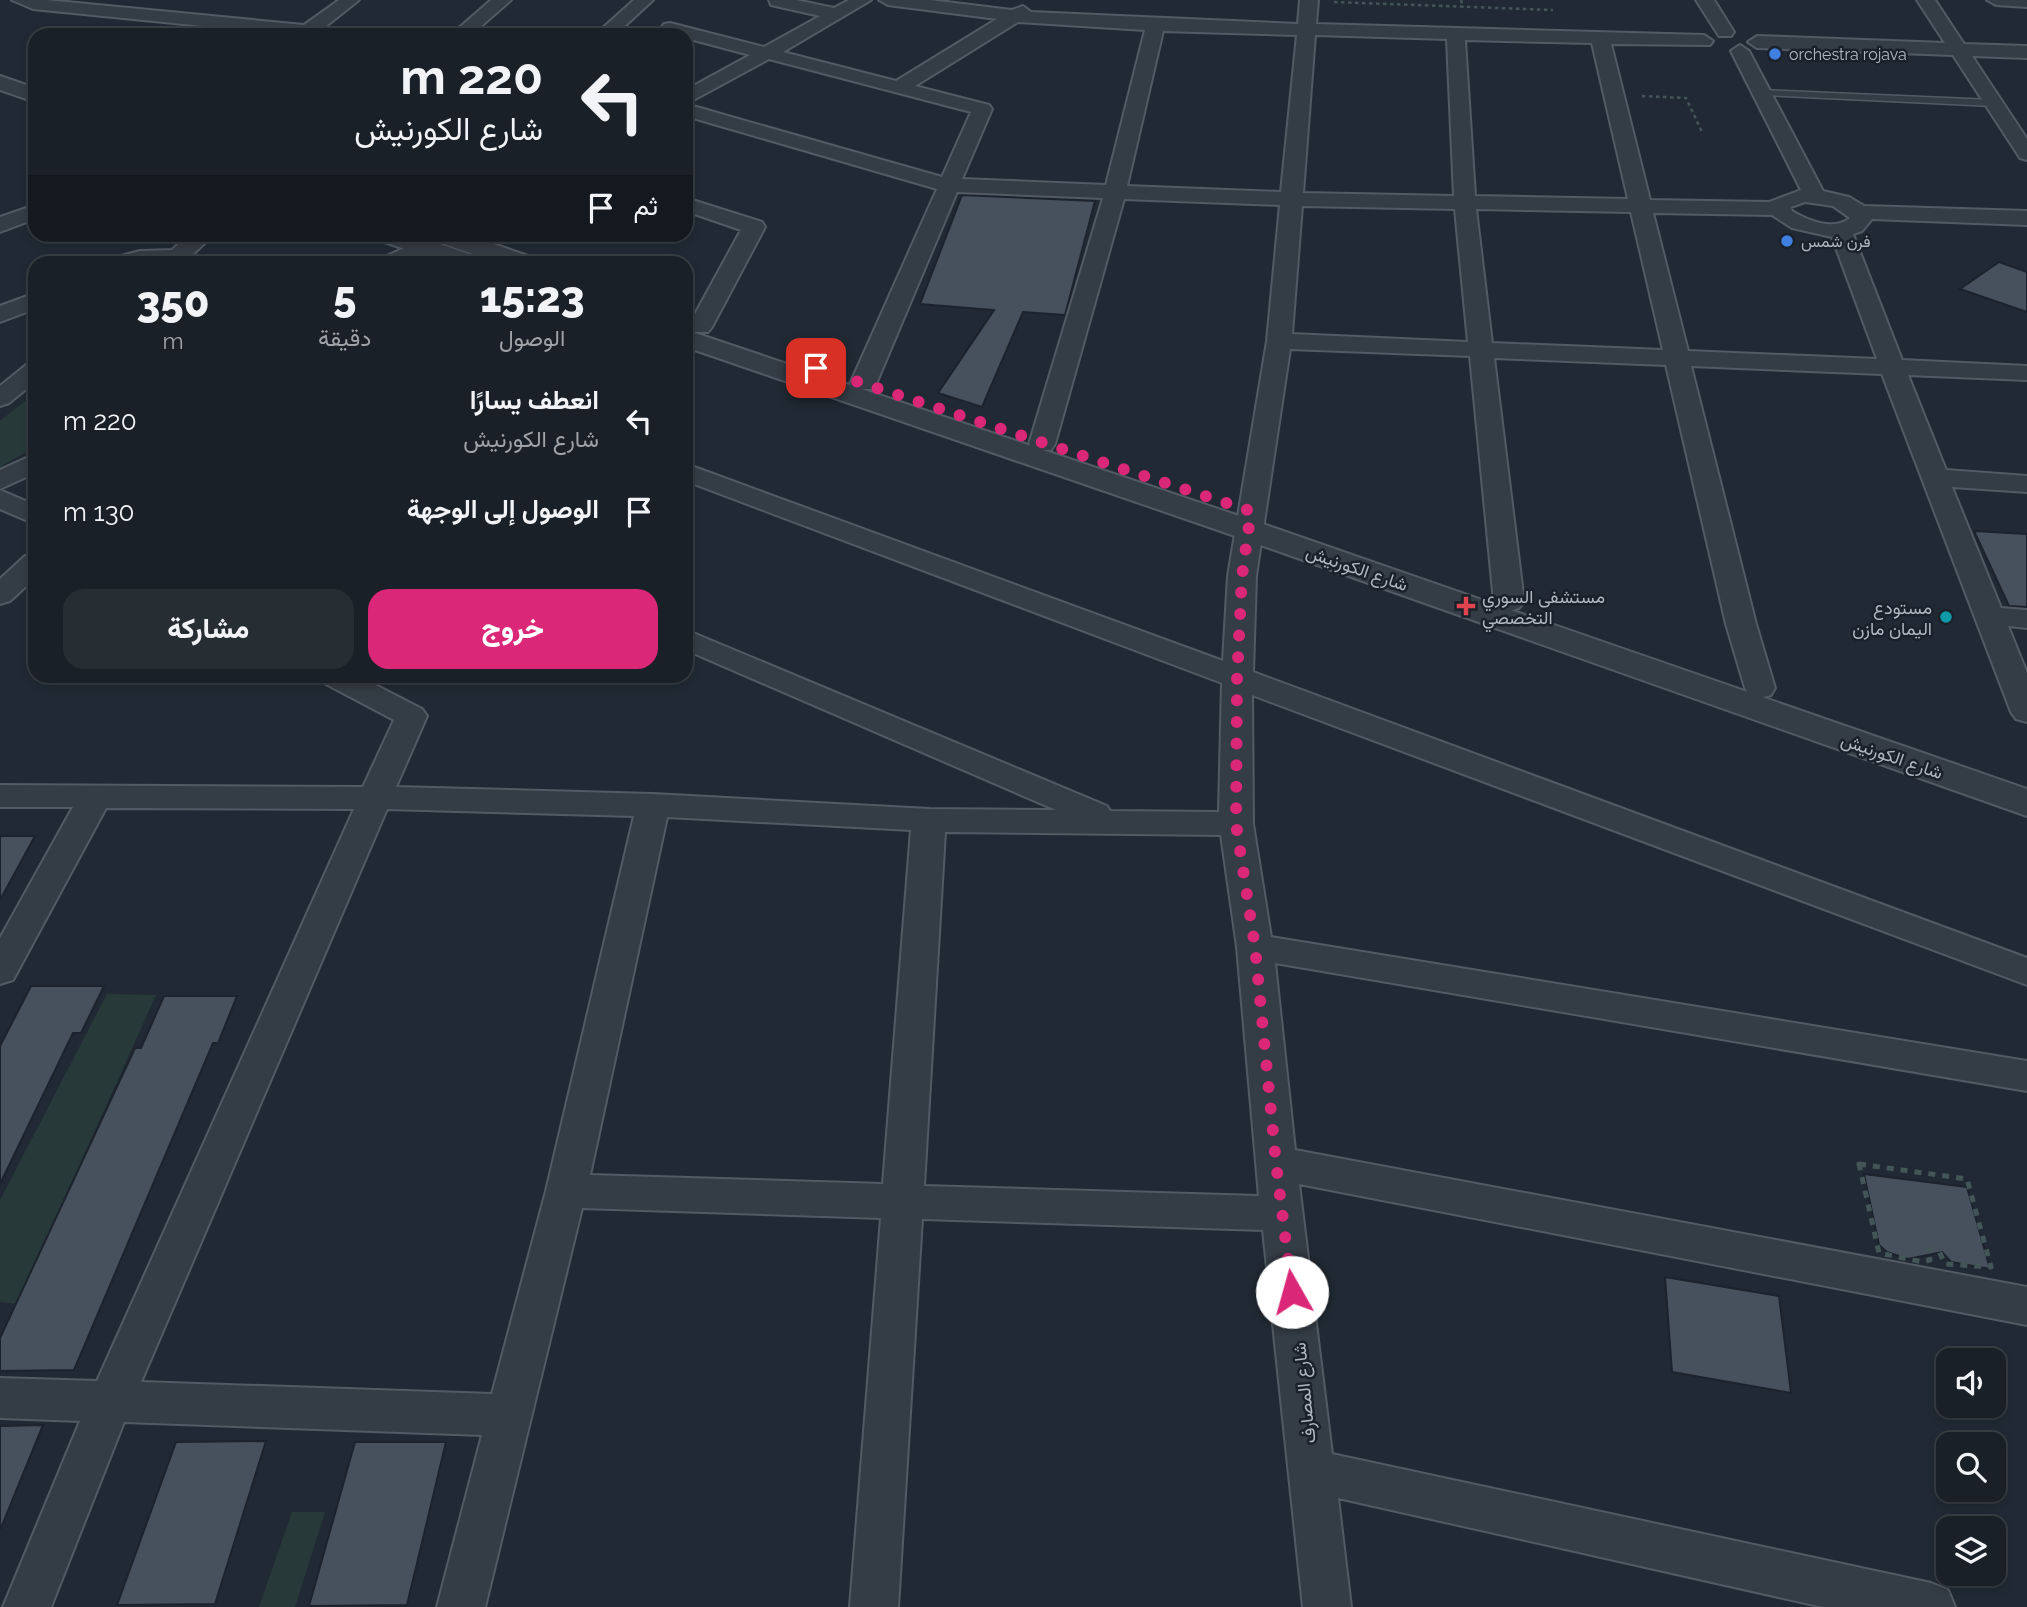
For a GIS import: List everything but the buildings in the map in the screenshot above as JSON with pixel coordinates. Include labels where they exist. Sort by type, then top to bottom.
[{"type":"street","points":[[170,28],[213,0]]},
{"type":"street","points":[[312,28],[350,0]]},
{"type":"street","points":[[453,28],[486,0]]},
{"type":"street","points":[[468,28],[502,0]]},
{"type":"street","points":[[612,28],[644,0]]},
{"type":"street","points":[[778,0],[836,14]]},
{"type":"street","points":[[693,94],[862,0]]},
{"type":"street","points":[[888,0],[1016,16],[1155,26],[1703,41],[1715,48],[2027,52]]},
{"type":"street","points":[[900,87],[1039,0]]},
{"type":"street","name":"شارع المصارف","points":[[1309,0],[1279,341],[1242,576],[1237,679],[1236,824],[1255,947],[1276,1163],[1284,1214],[1327,1607]]},
{"type":"street","points":[[1705,0],[1725,32]]},
{"type":"street","points":[[1926,0],[2027,154]]},
{"type":"street","points":[[1996,0],[2027,2]]},
{"type":"street","points":[[28,4],[262,28]]},
{"type":"street","points":[[1042,444],[1115,192],[1155,26]]},
{"type":"street","points":[[1703,41],[1707,34],[1725,32],[1745,35],[1763,92],[1815,196]]},
{"type":"street","points":[[1456,33],[1465,204],[1509,602]]},
{"type":"street","points":[[693,34],[982,109],[863,384]]},
{"type":"street","points":[[1600,37],[1741,624],[1760,688]]},
{"type":"street","points":[[0,83],[28,96]]},
{"type":"street","points":[[0,102],[28,100]]},
{"type":"street","points":[[693,112],[947,185],[1291,199],[1778,209],[1790,220],[1801,225],[1850,221],[2027,218]]},
{"type":"street","points":[[1778,209],[1784,200],[1815,196],[1838,200],[1850,221],[1843,242],[2027,712]]},
{"type":"street","points":[[693,206],[754,227],[693,326]]},
{"type":"street","points":[[4,221],[28,213]]},
{"type":"street","points":[[178,256],[194,242]]},
{"type":"street","points":[[404,256],[429,242]]},
{"type":"street","points":[[441,242],[458,256]]},
{"type":"street","points":[[450,242],[498,256]]},
{"type":"street","points":[[0,314],[28,303]]},
{"type":"street","name":"شارع الكورنيش","points":[[693,330],[1042,444],[2027,803]]},
{"type":"street","name":"شارع الكورنيش","points":[[693,330],[1250,520],[1509,602],[2027,778]]},
{"type":"street","points":[[1279,341],[2027,373]]},
{"type":"street","points":[[0,398],[28,376]]},
{"type":"street","points":[[0,481],[28,466]]},
{"type":"street","points":[[693,475],[2027,972]]},
{"type":"street","points":[[1933,477],[2027,484]]},
{"type":"street","points":[[0,498],[28,512]]},
{"type":"street","points":[[0,595],[28,569]]},
{"type":"street","points":[[1988,616],[2027,619]]},
{"type":"street","points":[[693,642],[1110,821]]},
{"type":"street","points":[[27,1607],[110,1402],[411,716],[348,683]]},
{"type":"street","points":[[0,796],[374,798],[653,805],[929,820],[1236,824]]},
{"type":"street","points":[[0,971],[96,796]]},
{"type":"street","points":[[461,1607],[566,1191],[653,805]]},
{"type":"street","points":[[874,1607],[929,820]]},
{"type":"street","points":[[1255,947],[2027,1076]]},
{"type":"street","points":[[1276,1163],[2027,1307]]},
{"type":"street","points":[[566,1191],[1284,1214]]},
{"type":"street","points":[[0,1398],[509,1415]]},
{"type":"street","points":[[1313,1471],[1931,1607]]},
{"type":"lane","points":[[1763,92],[1993,103]]},
{"type":"path","points":[[1309,0],[1557,10]]},
{"type":"path","points":[[1461,0],[1463,7]]},
{"type":"path","points":[[1613,94],[1686,98],[1703,135]]},
{"type":"path","points":[[1859,1164],[1967,1179],[1991,1267],[1986,1269],[1945,1264],[1938,1251],[1928,1249],[1930,1259],[1923,1262],[1879,1253],[1859,1164]]},
{"type":"green space","points":[[28,399],[28,451],[0,467],[0,421]]},
{"type":"green space","points":[[107,994],[156,995],[17,1304],[0,1302],[0,1200]]},
{"type":"green space","points":[[292,1512],[325,1512],[295,1607],[259,1607]]},
{"type":"place","name":"orchestra rojava","points":[[1775,54]]},
{"type":"place","name":"فرن شمس","points":[[1787,241]]},
{"type":"place","name":"مستشفى السوري التخصصي","points":[[1466,606]]},
{"type":"place","name":"مستودع اليمان مازن","points":[[1946,617]]},
{"type":"route","points":[[816,368],[1251,511],[1242,576],[1237,679],[1236,824],[1255,947],[1276,1163],[1292,1292]]}]
